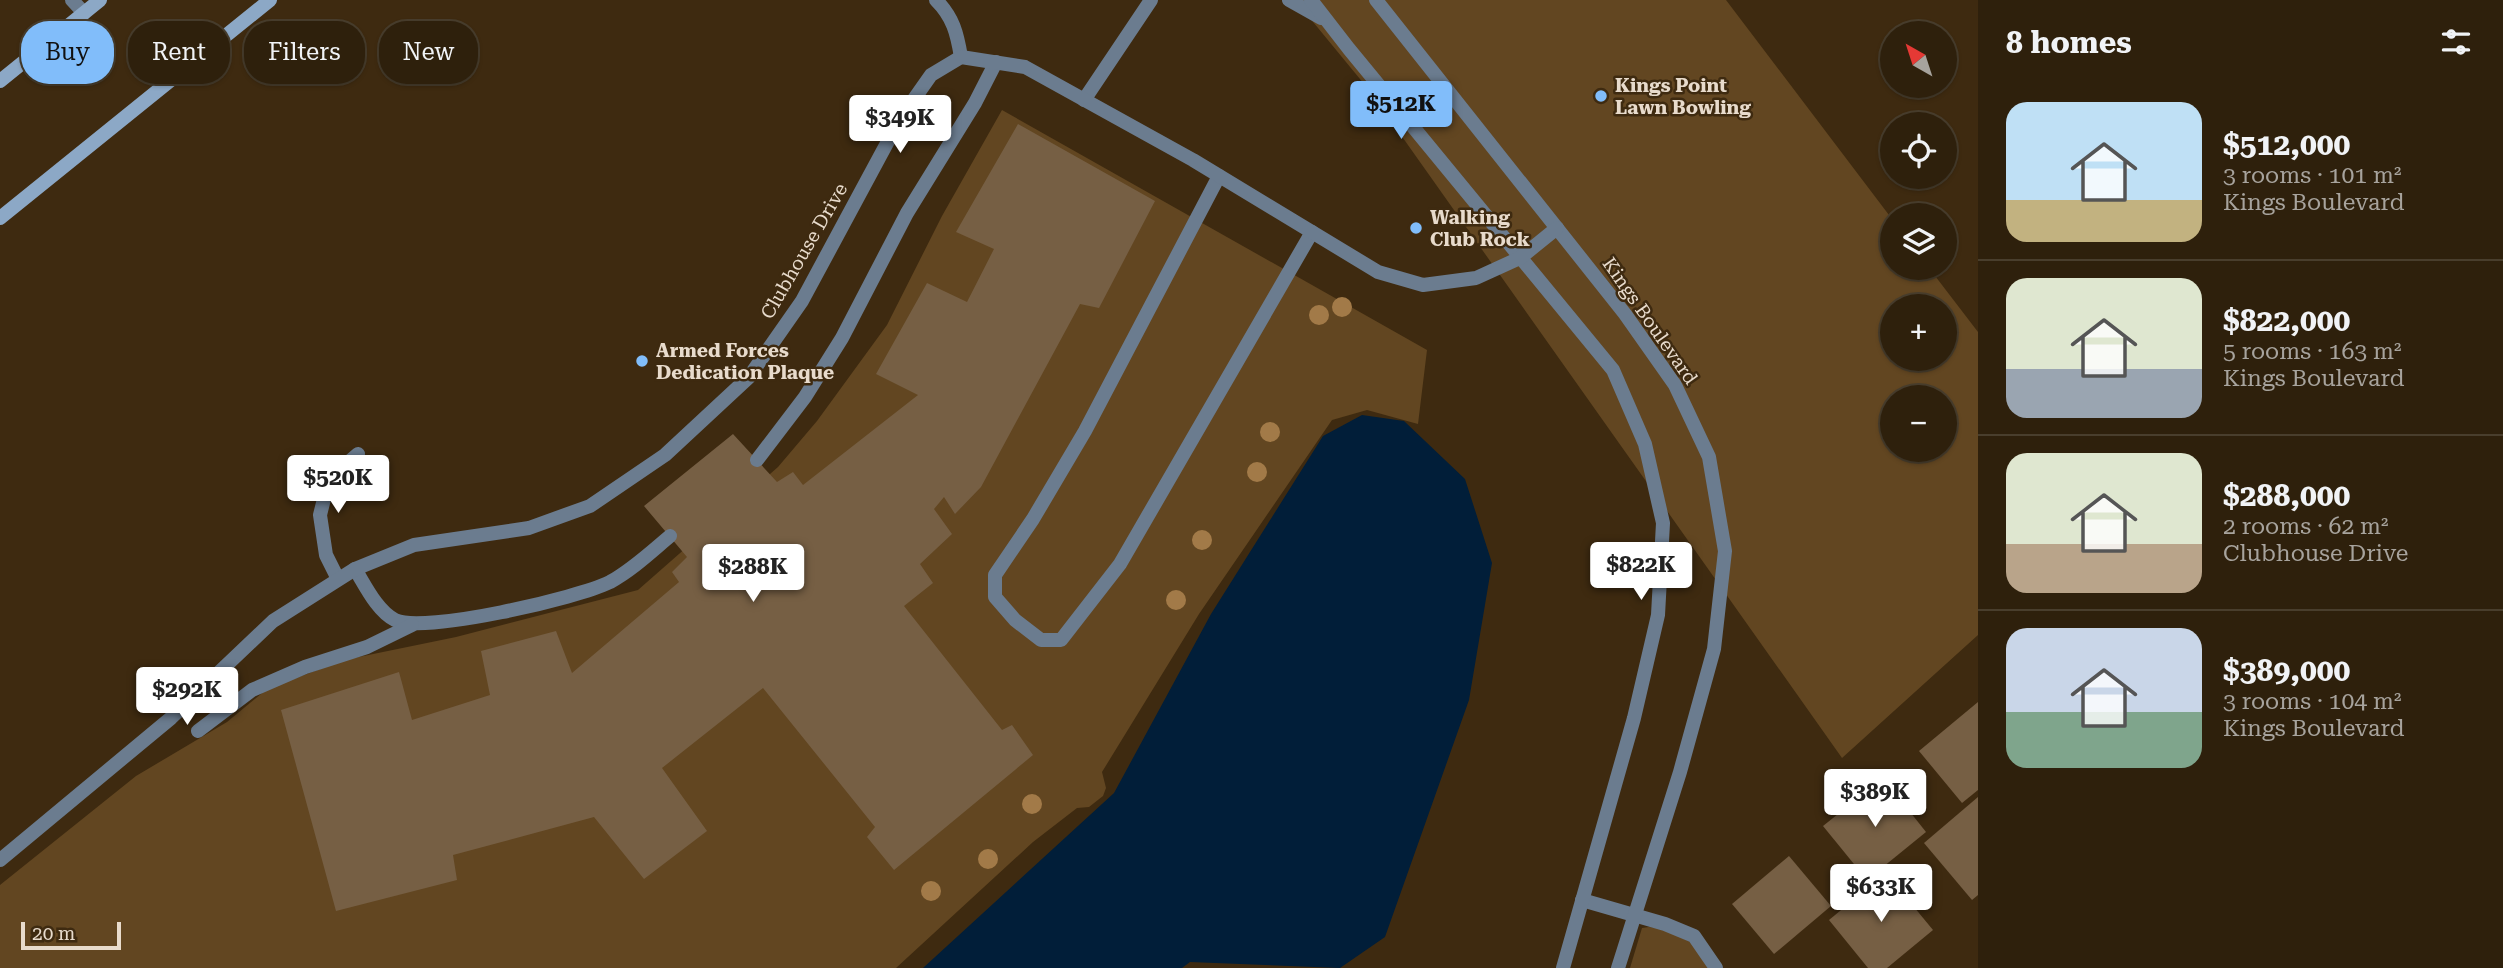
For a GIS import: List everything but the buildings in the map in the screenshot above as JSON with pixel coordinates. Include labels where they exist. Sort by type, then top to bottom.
[{"type":"main road","points":[[0,81],[100,0]]},
{"type":"main road","points":[[0,218],[270,0]]},
{"type":"street","points":[[72,0],[84,13]]},
{"type":"street","points":[[936,0],[947,11],[957,30],[961,57],[1025,67],[1219,176],[1378,272],[1423,285],[1476,278],[1520,258],[1557,228]]},
{"type":"street","points":[[1084,100],[1151,0]]},
{"type":"street","points":[[1289,0],[1327,20]]},
{"type":"street","points":[[1311,0],[1613,370],[1645,444],[1663,523],[1658,615],[1634,718],[1563,968]]},
{"type":"street","name":"Kings Boulevard","points":[[1376,0],[1625,314],[1675,386],[1709,457],[1725,551],[1714,649],[1680,772],[1618,968]]},
{"type":"street","name":"Clubhouse Drive","points":[[0,860],[171,718],[273,621],[338,579],[355,569],[414,545],[529,528],[590,506],[665,455],[749,377],[802,301],[900,119],[931,75],[961,57]]},
{"type":"street","points":[[757,460],[805,397],[842,338],[907,213],[975,103],[996,62]]},
{"type":"street","points":[[1219,176],[1085,431],[1033,519],[995,575],[995,597],[1015,620],[1041,640],[1061,639],[1120,564],[1312,232]]},
{"type":"street","points":[[338,579],[326,555],[320,515],[329,479],[358,454]]},
{"type":"street","points":[[198,731],[252,690],[305,667],[367,647],[412,625],[506,612],[576,595],[610,582],[641,561],[670,536]]},
{"type":"street","points":[[355,569],[376,601],[393,619],[412,625]]},
{"type":"street","points":[[1582,900],[1694,936],[1716,968]]},
{"type":"shaded area","points":[[1295,0],[1726,0],[1880,203],[1880,280],[1938,280],[1949,294],[1880,294],[1880,371],[1957,371],[1957,305],[1978,332],[1978,635],[1842,758],[1369,90]]},
{"type":"shaded area","points":[[1002,110],[1427,350],[1418,424],[1367,410],[1332,420],[1199,614],[1102,772],[1106,788],[1103,796],[1089,807],[1077,808],[1033,842],[896,968],[0,968],[0,885],[136,776],[227,722],[267,689],[344,660],[456,637],[638,590],[778,467],[817,421],[887,325],[942,216]]},
{"type":"shaded area","points":[[1642,928],[1660,928],[1691,942],[1708,968],[1630,968]]},
{"type":"water","points":[[1362,415],[1404,421],[1465,479],[1492,563],[1469,700],[1385,937],[1340,968],[1190,962],[1182,968],[923,968],[1114,793],[1211,614],[1323,436]]},
{"type":"place","name":"Kings Point Lawn Bowling","points":[[1601,96]]},
{"type":"place","name":"Walking Club Rock","points":[[1416,228]]},
{"type":"place","name":"Armed Forces Dedication Plaque","points":[[642,361]]}]
